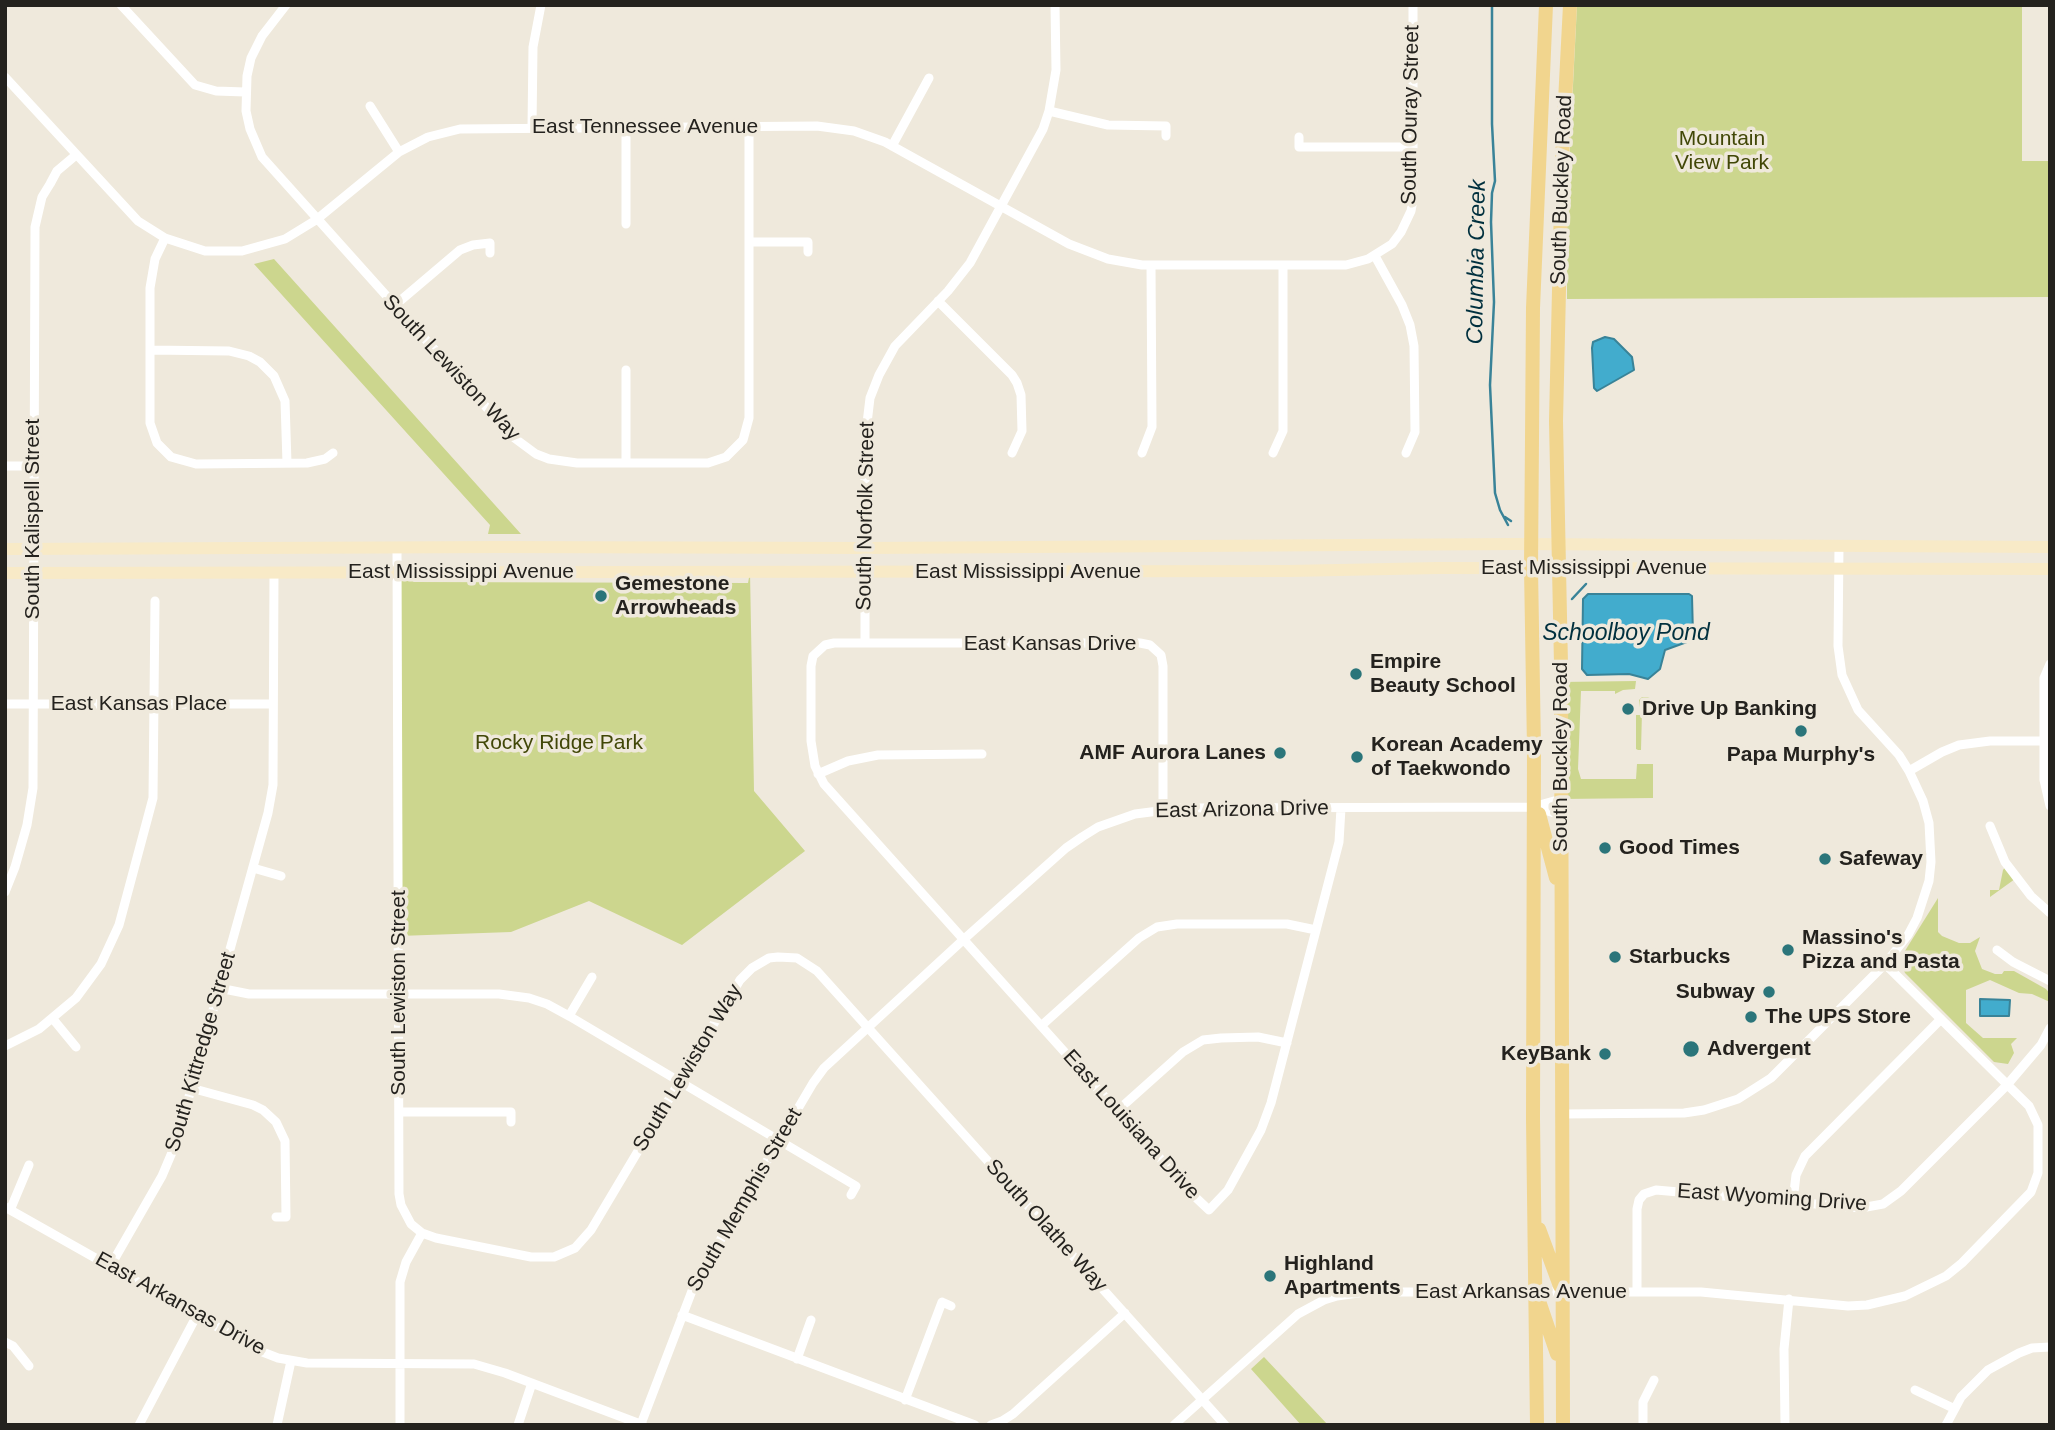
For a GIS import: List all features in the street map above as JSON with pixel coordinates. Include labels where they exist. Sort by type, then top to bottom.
[{"type":"main road","name":"South Buckley Road","points":[[1537,1425],[1531,568],[1533,308],[1546,5]]},
{"type":"main road","name":"South Buckley Road","points":[[1563,1425],[1557,317],[1570,5]]},
{"type":"main road","name":"East Mississippi Avenue","points":[[5,549],[1532,544],[2050,547]]},
{"type":"main road","name":"East Mississippi Avenue","points":[[5,573],[2050,569]]},
{"type":"main road","points":[[1534,807],[1543,828],[1561,900]]},
{"type":"main road","points":[[1534,1215],[1562,1292]]},
{"type":"main road","points":[[1535,1292],[1550,1330],[1562,1376]]},
{"type":"street","points":[[121,5],[195,85],[216,91],[245,92],[256,47],[272,20],[286,5]]},
{"type":"street","points":[[533,127],[533,47],[541,5]]},
{"type":"street","name":"South Norfolk Street","points":[[865,643],[865,439],[870,398],[895,346],[970,263],[1033,149],[1049,111],[1056,70],[1055,5]]},
{"type":"street","name":"South Ouray Street","points":[[1375,256],[1392,244],[1411,211],[1413,5]]},
{"type":"street","name":"East Tennessee Avenue","points":[[5,77],[127,211],[144,226],[165,238],[205,251],[242,251],[285,239],[316,220],[399,152],[428,137],[460,129],[749,127],[839,128],[870,136],[1091,254],[1125,263],[1346,265],[1375,256]]},
{"type":"street","points":[[892,146],[929,78]]},
{"type":"street","name":"South Lewiston Way","points":[[245,92],[250,129],[262,157],[513,437],[542,456],[563,462],[708,463],[726,457],[737,449],[747,430],[749,418],[749,242]]},
{"type":"street","points":[[370,106],[399,152]]},
{"type":"street","points":[[1049,111],[1108,125],[1166,126],[1167,136]]},
{"type":"street","points":[[626,127],[626,224]]},
{"type":"street","points":[[749,127],[749,242],[808,242],[808,252]]},
{"type":"street","points":[[1299,137],[1299,147],[1413,147]]},
{"type":"street","name":"South Kalispell Street","points":[[5,892],[15,867],[31,806],[35,226],[42,197],[65,163],[76,155]]},
{"type":"street","points":[[165,238],[152,272],[150,350],[150,424],[152,433],[163,451],[189,464],[317,461],[326,459],[333,453]]},
{"type":"street","points":[[394,306],[460,250],[490,243],[490,253]]},
{"type":"street","points":[[1375,256],[1402,305],[1414,346],[1415,432],[1406,453]]},
{"type":"street","points":[[1142,453],[1152,427],[1151,265]]},
{"type":"street","points":[[1273,453],[1283,431],[1283,265]]},
{"type":"street","points":[[937,301],[1017,383],[1021,395],[1022,431],[1012,453]]},
{"type":"street","points":[[150,350],[229,351],[260,362],[274,376],[285,401],[287,463]]},
{"type":"street","points":[[626,370],[626,463]]},
{"type":"street","points":[[5,466],[33,466]]},
{"type":"street","points":[[1562,1114],[1684,1113],[1704,1110],[1738,1099],[1771,1078],[1885,964],[1908,935],[1917,918],[1931,862],[1929,823],[1909,771],[1899,755],[1858,709],[1845,684],[1838,646],[1839,546]]},
{"type":"street","name":"South Lewiston Street","points":[[397,548],[401,1205],[411,1224],[422,1233]]},
{"type":"street","name":"South Kittredge Street","points":[[111,1265],[169,1163],[268,813],[273,785],[274,573]]},
{"type":"street","points":[[5,1046],[53,1018],[76,998],[111,945],[118,925],[153,798],[155,601]]},
{"type":"street","points":[[865,643],[825,645],[812,659],[811,741],[818,774],[831,794],[963,940]]},
{"type":"street","name":"East Kansas Drive","points":[[865,643],[1150,645],[1161,655],[1163,666],[1163,808]]},
{"type":"street","points":[[2050,664],[2044,678],[2044,779],[2050,806]]},
{"type":"street","name":"East Kansas Place","points":[[5,704],[273,704]]},
{"type":"street","points":[[1909,771],[1959,745],[1990,741],[2044,741]]},
{"type":"street","points":[[818,774],[848,761],[878,755],[982,754]]},
{"type":"street","name":"East Arizona Drive","points":[[893,1003],[1082,837],[1116,820],[1163,808],[1534,807],[1561,799]]},
{"type":"street","name":"East Arizona Drive","points":[[1534,807],[1561,815]]},
{"type":"street","name":"East Louisiana Drive","points":[[963,940],[1209,1210],[1228,1190],[1261,1130],[1271,1103],[1339,842],[1340,808]]},
{"type":"street","points":[[1990,827],[2001,854],[2012,871],[2031,896],[2050,913]]},
{"type":"street","points":[[253,868],[281,876]]},
{"type":"street","points":[[1041,1027],[1139,938],[1157,928],[1177,924],[1287,924],[1316,930]]},
{"type":"street","points":[[1997,950],[2013,962],[2050,981]]},
{"type":"street","name":"South Lewiston Way","points":[[422,1233],[531,1257],[567,1257],[591,1230],[740,980],[769,958],[788,957],[807,964],[867,1027]]},
{"type":"street","name":"East Arkansas Avenue","points":[[1174,1425],[1298,1314],[1324,1300],[1365,1292],[1701,1292],[1848,1306],[1885,1303],[1928,1287],[1946,1276],[2026,1199],[2036,1183],[2038,1125],[2029,1107],[1885,964]]},
{"type":"street","points":[[569,1016],[592,977]]},
{"type":"street","points":[[219,988],[249,994],[517,995],[547,1004],[856,1186],[851,1195]]},
{"type":"street","name":"South Memphis Street","points":[[642,1424],[698,1277],[779,1140],[824,1068],[893,1003]]},
{"type":"street","points":[[53,1018],[76,1047]]},
{"type":"street","points":[[1793,1201],[1796,1175],[1805,1156],[1941,1018]]},
{"type":"street","name":"South Olathe Way","points":[[867,1027],[1225,1425]]},
{"type":"street","name":"East Wyoming Drive","points":[[1637,1292],[1637,1209],[1639,1200],[1649,1191],[1861,1208],[1883,1204],[1901,1191],[2007,1084],[2041,1045],[2050,1028]]},
{"type":"street","points":[[1117,1111],[1182,1052],[1203,1040],[1258,1037],[1287,1043]]},
{"type":"street","points":[[191,1088],[253,1105],[280,1119],[285,1141],[286,1217],[276,1217]]},
{"type":"street","points":[[399,1112],[511,1112],[511,1122]]},
{"type":"street","name":"East Arkansas Drive","points":[[29,1165],[8,1208],[260,1351],[292,1361],[474,1364],[642,1424]]},
{"type":"street","points":[[400,1425],[400,1282],[405,1262],[422,1233]]},
{"type":"street","points":[[1785,1425],[1784,1349],[1789,1299]]},
{"type":"street","points":[[905,1399],[942,1302],[951,1306]]},
{"type":"street","points":[[991,1425],[1013,1414],[1125,1313]]},
{"type":"street","points":[[139,1425],[197,1315]]},
{"type":"street","points":[[682,1315],[975,1425]]},
{"type":"street","points":[[797,1359],[811,1320]]},
{"type":"street","points":[[5,1342],[13,1346],[29,1366]]},
{"type":"street","points":[[1946,1425],[1953,1408],[1973,1382],[1988,1370],[2003,1360],[2032,1348],[2050,1347]]},
{"type":"street","points":[[276,1425],[292,1361]]},
{"type":"street","points":[[1643,1425],[1643,1402],[1654,1380]]},
{"type":"street","points":[[518,1425],[533,1383]]},
{"type":"street","points":[[1915,1390],[1953,1408]]},
{"type":"green space","name":"Mountain View Park","points":[[1577,5],[2022,5],[2022,161],[2050,161],[2050,297],[1567,299],[1567,206]]},
{"type":"green space","points":[[274,259],[521,534],[488,534],[490,525],[254,264]]},
{"type":"green space","name":"Rocky Ridge Park","points":[[750,572],[754,791],[805,851],[682,945],[589,901],[511,932],[399,936],[397,573],[414,582],[748,583]]},
{"type":"green space","points":[[1636,681],[1635,689],[1615,694],[1615,691],[1581,691],[1578,769],[1581,779],[1636,779],[1637,764],[1653,764],[1653,798],[1561,799],[1561,682]]},
{"type":"green space","points":[[1642,697],[1651,699],[1642,712],[1641,750],[1638,750],[1636,715],[1641,715],[1639,700]]},
{"type":"green space","points":[[2006,866],[2015,879],[1990,897],[1990,890],[1999,890]]},
{"type":"green space","points":[[1938,898],[1938,932],[1942,936],[1959,943],[1970,943],[1980,937],[1975,951],[1982,969],[1995,974],[2014,971],[2050,994],[2050,1002],[2032,994],[2019,993],[1990,980],[1966,990],[1966,1023],[1983,1038],[2017,1038],[2011,1044],[2014,1053],[2008,1064],[1994,1062],[1905,973],[1902,966],[1903,954]]},
{"type":"green space","points":[[1264,1357],[1328,1425],[1301,1425],[1251,1369]]},
{"type":"water","points":[[1605,337],[1614,339],[1632,357],[1634,370],[1597,391],[1594,388],[1592,348],[1593,342]]},
{"type":"water","name":"Schoolboy Pond","points":[[1588,594],[1689,594],[1692,596],[1693,635],[1687,642],[1665,650],[1660,669],[1648,679],[1629,674],[1587,675],[1582,669],[1583,599]]},
{"type":"water","points":[[1980,999],[2010,1000],[2009,1016],[1980,1016]]},
{"type":"waterway","name":"Columbia Creek","points":[[1492,5],[1495,181],[1491,222],[1494,302],[1490,385],[1495,493],[1508,525]]},
{"type":"waterway","name":"Columbia Creek","points":[[1505,517],[1511,521]]},
{"type":"waterway","name":"Columbia Creek","points":[[1572,599],[1586,584]]},
{"type":"place","name":"Gemestone Arrowheads","points":[[601,596]]},
{"type":"place","name":"Empire Beauty School","points":[[1356,674]]},
{"type":"place","name":"Drive Up Banking","points":[[1628,709]]},
{"type":"place","name":"Papa Murphy's","points":[[1801,731]]},
{"type":"place","name":"AMF Aurora Lanes","points":[[1280,753]]},
{"type":"place","name":"Korean Academy of Taekwondo","points":[[1357,757]]},
{"type":"place","name":"Good Times","points":[[1605,848]]},
{"type":"place","name":"Safeway","points":[[1825,859]]},
{"type":"place","name":"Massino's Pizza and Pasta","points":[[1788,950]]},
{"type":"place","name":"Starbucks","points":[[1615,957]]},
{"type":"place","name":"Subway","points":[[1769,992]]},
{"type":"place","name":"The UPS Store","points":[[1751,1017]]},
{"type":"place","name":"Advergent","points":[[1691,1049]]},
{"type":"place","name":"KeyBank","points":[[1605,1054]]},
{"type":"place","name":"Highland Apartments","points":[[1270,1276]]}]
